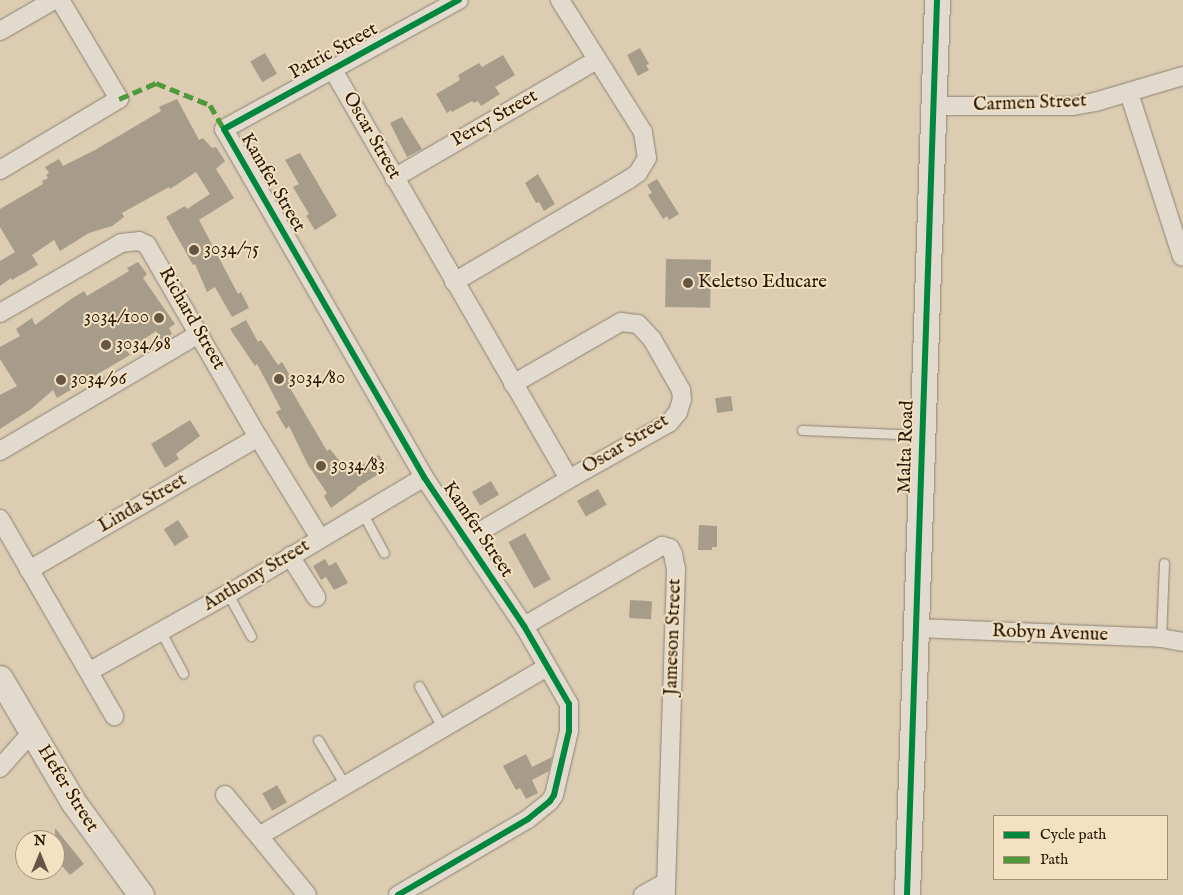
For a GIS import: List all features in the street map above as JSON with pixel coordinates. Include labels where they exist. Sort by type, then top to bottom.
[{"type":"street","points":[[0,32],[54,0]]},
{"type":"street","points":[[0,170],[119,99],[60,0]]},
{"type":"street","name":"Patric Street","points":[[224,129],[459,0]]},
{"type":"street","points":[[454,282],[628,180],[644,166],[648,150],[643,132],[560,0]]},
{"type":"street","name":"Malta Road","points":[[907,895],[936,0]]},
{"type":"street","name":"Percy Street","points":[[394,178],[597,60]]},
{"type":"street","name":"Oscar Street","points":[[333,70],[569,479]]},
{"type":"street","name":"Carmen Street","points":[[933,106],[1056,107],[1095,102],[1183,76]]},
{"type":"street","points":[[1128,93],[1182,256]]},
{"type":"street","name":"Kamfer Street","points":[[224,129],[424,477],[524,626],[567,698],[570,711],[567,738],[554,795],[550,801],[528,819],[398,895]]},
{"type":"street","name":"Richard Street","points":[[0,313],[112,247],[130,240],[139,241],[146,245],[155,256],[258,437],[320,538]]},
{"type":"street","name":"Oscar Street","points":[[466,540],[669,422],[676,416],[681,404],[681,390],[642,327],[634,322],[621,322],[513,384]]},
{"type":"street","points":[[0,451],[200,333]]},
{"type":"street","name":"Linda Street","points":[[29,570],[258,437]]},
{"type":"street","name":"Anthony Street","points":[[90,672],[228,594],[424,477]]},
{"type":"street","points":[[0,519],[114,716]]},
{"type":"street","name":"Jameson Street","points":[[524,626],[662,546],[670,548],[676,569],[666,888]]},
{"type":"street","points":[[290,556],[316,597]]},
{"type":"street","name":"Robyn Avenue","points":[[916,628],[1161,638],[1183,642]]},
{"type":"street","points":[[259,836],[547,667]]},
{"type":"street","name":"Hefer Street","points":[[0,678],[93,831],[141,895]]},
{"type":"street","points":[[0,768],[32,732]]},
{"type":"street","points":[[225,795],[307,895]]},
{"type":"street","points":[[643,895],[666,888]]},
{"type":"lane","points":[[802,430],[922,435]]},
{"type":"lane","points":[[363,514],[384,552]]},
{"type":"lane","points":[[1161,638],[1164,563]]},
{"type":"lane","points":[[228,594],[251,636]]},
{"type":"lane","points":[[161,632],[183,673]]},
{"type":"lane","points":[[419,686],[443,729]]},
{"type":"lane","points":[[318,740],[345,785]]},
{"type":"building","points":[[640,48],[649,64],[646,65],[649,70],[638,76],[627,55]]},
{"type":"building","points":[[265,53],[277,74],[262,82],[250,62]]},
{"type":"building","points":[[503,55],[515,75],[495,87],[500,94],[481,106],[478,101],[474,103],[472,101],[447,113],[436,94],[460,80],[458,75],[479,63],[482,67]]},
{"type":"building","points":[[177,99],[199,140],[203,138],[212,148],[216,147],[225,161],[216,169],[234,198],[199,220],[238,294],[241,292],[249,308],[232,317],[215,287],[207,292],[195,264],[193,265],[166,217],[185,206],[187,209],[210,194],[196,172],[170,189],[169,187],[122,213],[124,217],[112,226],[89,233],[60,251],[54,240],[32,255],[38,265],[12,280],[11,278],[0,286],[0,261],[15,252],[0,227],[0,209],[43,184],[42,181],[48,178],[46,175],[49,173],[45,167],[59,159],[63,166],[95,150],[161,111],[159,107]]},
{"type":"building","points":[[402,117],[422,149],[407,157],[390,123]]},
{"type":"building","points":[[300,153],[337,216],[315,230],[306,216],[309,214],[293,187],[299,184],[285,160]]},
{"type":"building","points":[[538,174],[555,204],[544,211],[539,202],[536,203],[525,183]]},
{"type":"building","points":[[657,179],[679,214],[669,220],[667,216],[663,219],[648,195],[652,193],[647,185]]},
{"type":"building","name":"Keletso Educare","points":[[666,259],[711,260],[710,308],[665,307]]},
{"type":"building","points":[[138,262],[147,274],[143,278],[175,324],[169,328],[172,334],[162,342],[156,331],[127,351],[130,355],[57,398],[53,390],[31,409],[0,429],[0,395],[17,386],[0,359],[0,347],[20,336],[16,329],[32,318],[35,325],[84,291],[87,296],[129,271],[127,268]]},
{"type":"building","points":[[246,320],[258,342],[261,340],[278,365],[282,362],[295,384],[290,388],[327,451],[330,449],[349,473],[379,455],[387,469],[356,488],[331,508],[324,496],[327,493],[308,465],[289,426],[286,429],[276,412],[281,409],[257,364],[255,366],[230,329]]},
{"type":"building","points":[[731,396],[733,411],[717,413],[715,398]]},
{"type":"building","points":[[190,420],[200,436],[176,454],[179,459],[165,468],[151,444]]},
{"type":"building","points":[[491,481],[499,495],[480,506],[472,492]]},
{"type":"building","points":[[598,489],[607,505],[586,516],[577,501]]},
{"type":"building","points":[[178,520],[189,537],[175,546],[164,529]]},
{"type":"building","points":[[699,525],[717,526],[717,547],[712,547],[712,550],[698,550]]},
{"type":"building","points":[[525,533],[551,579],[534,589],[508,542]]},
{"type":"building","points":[[325,559],[329,566],[336,562],[348,583],[334,590],[326,577],[321,580],[313,566]]},
{"type":"building","points":[[630,600],[652,601],[651,619],[629,618]]},
{"type":"building","points":[[526,754],[532,767],[552,757],[549,771],[532,780],[538,793],[526,799],[520,788],[516,790],[503,766]]},
{"type":"building","points":[[277,785],[287,802],[272,811],[262,794]]},
{"type":"building","points":[[65,840],[84,864],[70,875],[65,869]]},
{"type":"marked path","points":[[119,99],[156,83],[210,105],[224,129]]},
{"type":"cycle path","points":[[398,895],[528,819],[550,801],[554,795],[569,731],[569,704],[524,626],[424,477],[224,129],[459,0]]},
{"type":"cycle path","points":[[907,895],[937,0]]},
{"type":"place","name":"3034/75","points":[[194,250]]},
{"type":"place","name":"Keletso Educare","points":[[688,283]]},
{"type":"place","name":"3034/100","points":[[159,318]]},
{"type":"place","name":"3034/98","points":[[106,345]]},
{"type":"place","name":"3034/80","points":[[279,379]]},
{"type":"place","name":"3034/96","points":[[61,380]]},
{"type":"place","name":"3034/83","points":[[321,466]]}]
